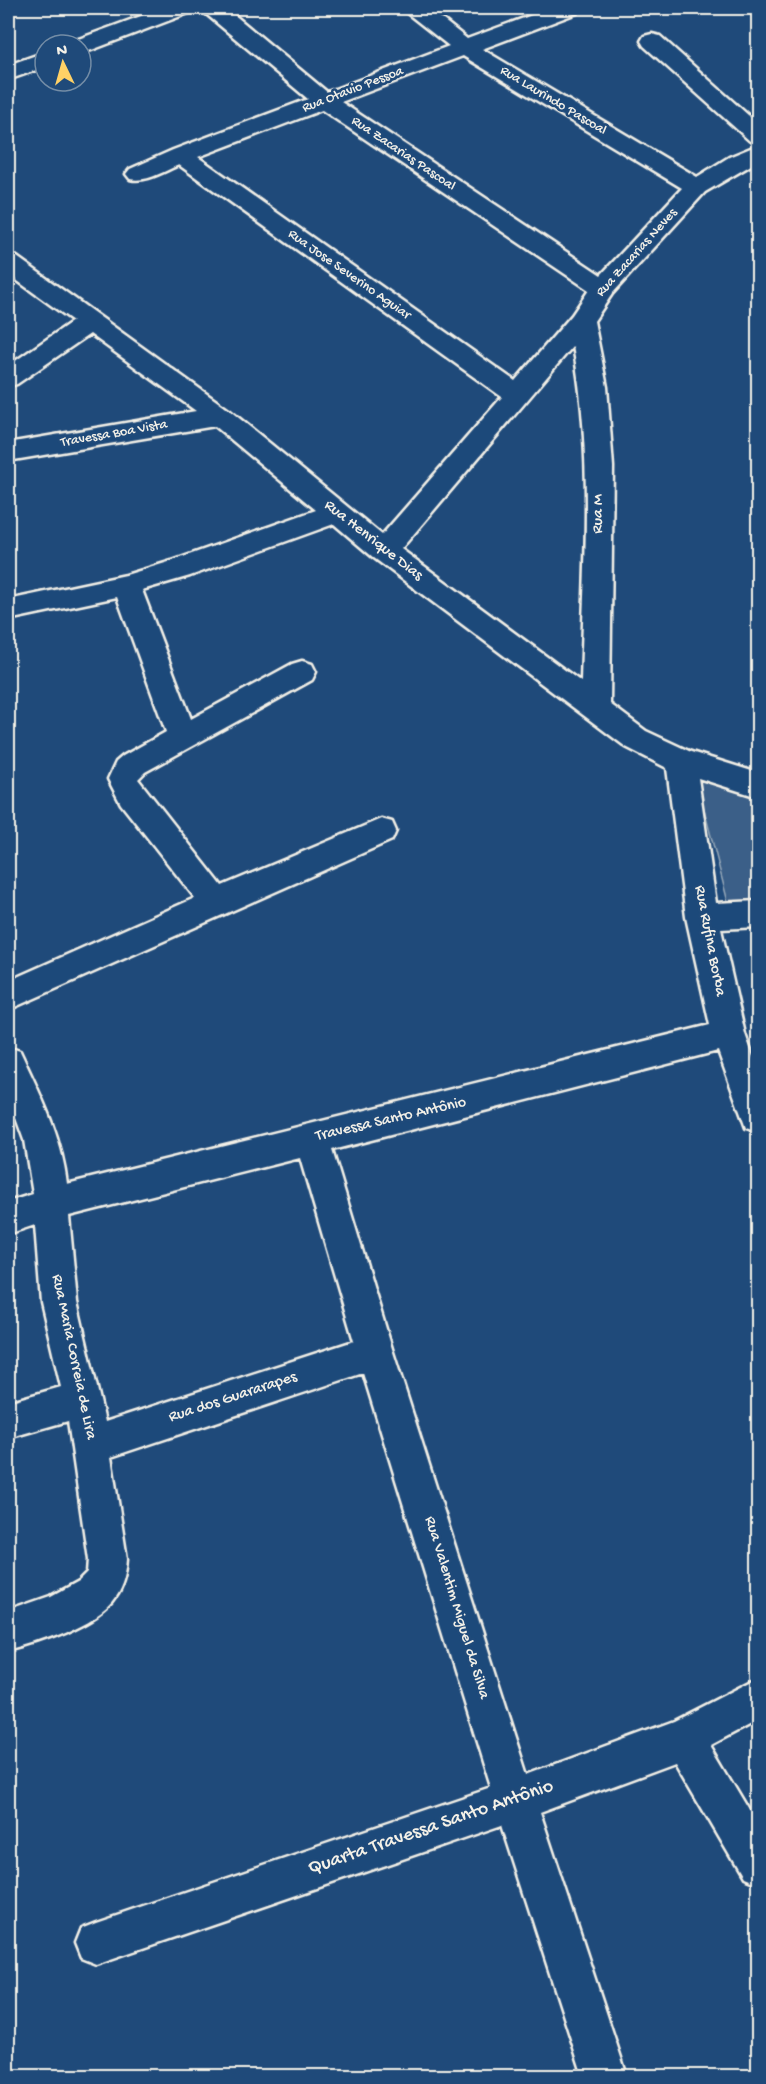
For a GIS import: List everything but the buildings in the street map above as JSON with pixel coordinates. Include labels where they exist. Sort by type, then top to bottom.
[{"type":"street","points":[[93,41],[182,8]]},
{"type":"street","name":"Rua Zacarias Pascoal","points":[[213,8],[324,101],[603,288]]},
{"type":"street","name":"Rua Laurindo Pascoal","points":[[415,8],[465,48],[697,188]]},
{"type":"street","name":"Rua Otavio Pessoa","points":[[138,174],[181,155],[569,8]]},
{"type":"street","points":[[652,41],[759,136]]},
{"type":"street","points":[[8,74],[33,64]]},
{"type":"street","name":"Rua Zacarias Neves","points":[[384,551],[581,321],[603,288],[697,188],[737,162],[759,152]]},
{"type":"street","name":"Rua Jose Severino Aguiar","points":[[181,155],[517,395]]},
{"type":"street","name":"Rua Henrique Dias","points":[[8,263],[220,416],[384,551],[636,739],[681,761],[759,785]]},
{"type":"street","name":"Rua M","points":[[581,321],[594,387],[600,467],[595,708]]},
{"type":"street","points":[[8,378],[90,322]]},
{"type":"street","name":"Travessa Boa Vista","points":[[8,452],[220,416]]},
{"type":"street","points":[[8,610],[126,585],[180,569],[337,513]]},
{"type":"street","points":[[126,585],[183,737]]},
{"type":"street","points":[[216,902],[126,787],[123,779],[127,770],[134,764],[302,672]]},
{"type":"street","name":"Rua Rufina Borba","points":[[681,761],[702,917],[729,1034],[759,1117]]},
{"type":"street","points":[[8,996],[72,965],[381,831]]},
{"type":"street","points":[[702,917],[759,914]]},
{"type":"street","name":"Travessa Santo Antônio","points":[[8,1218],[52,1204],[458,1104],[729,1034]]},
{"type":"street","name":"Rua Maria Correia de Lira","points":[[8,1061],[31,1110],[42,1142],[52,1204],[52,1255],[59,1304],[91,1445],[106,1552],[106,1576],[98,1589],[81,1604],[8,1632]]},
{"type":"street","name":"Rua Valentim Miguel da Silva","points":[[312,1139],[375,1352],[515,1800],[605,2076]]},
{"type":"street","name":"Rua dos Guararapes","points":[[91,1445],[375,1352]]},
{"type":"street","points":[[8,1420],[82,1399]]},
{"type":"street","name":"Quarta Travessa Santo Antônio","points":[[96,1943],[515,1800],[684,1738],[759,1698]]},
{"type":"street","points":[[684,1738],[759,1863]]},
{"type":"shaded area","points":[[696,778],[710,779],[758,791],[758,904],[729,906]]}]
